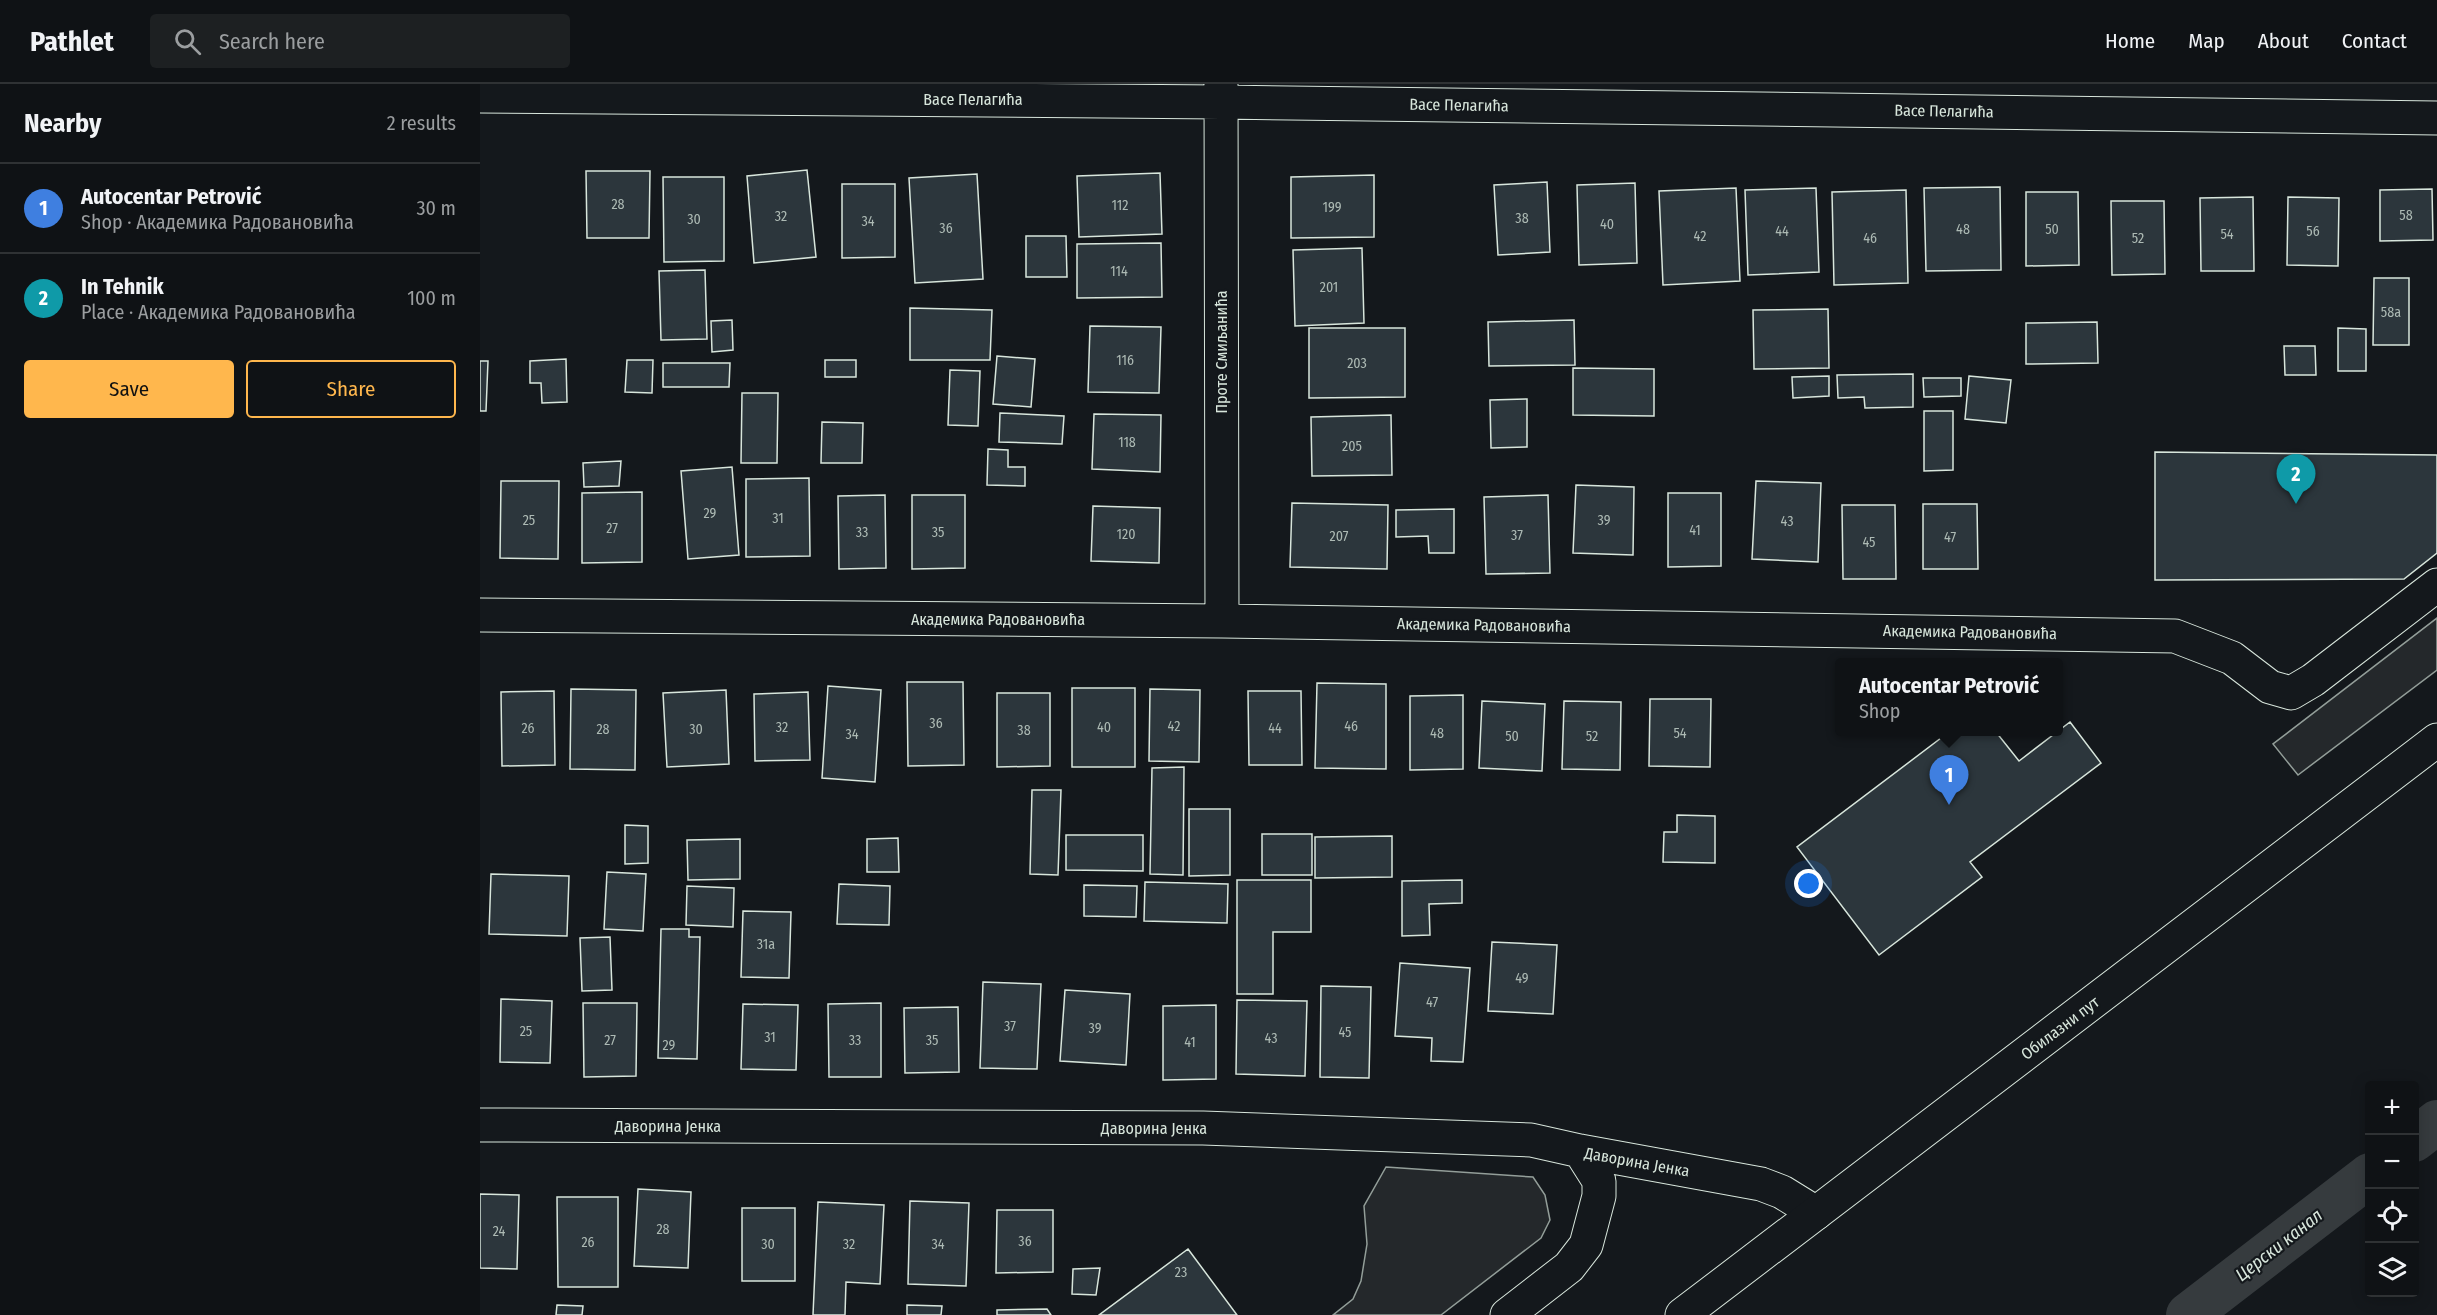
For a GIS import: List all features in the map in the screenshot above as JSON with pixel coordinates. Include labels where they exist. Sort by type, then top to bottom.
[{"type":"street","name":"Васе Пелагића","points":[[480,96],[1221,93],[2437,118]]},
{"type":"street","name":"Проте Смиљанића","points":[[1221,93],[1222,621]]},
{"type":"street","name":"Академика Радовановића","points":[[480,615],[1222,621],[2175,636],[2232,658],[2270,687],[2291,693],[2313,680],[2437,585]]},
{"type":"street","name":"Обилазни пут","points":[[1682,1315],[2437,740]]},
{"type":"street","name":"Даворина Јенка","points":[[480,1125],[1203,1128],[1531,1140],[1581,1151],[1609,1170],[1761,1184],[1782,1192],[1816,1213]]},
{"type":"street","points":[[1507,1315],[1569,1268],[1586,1245],[1599,1196],[1609,1170]]},
{"type":"shaded area","points":[[2437,618],[2437,670],[2298,775],[2273,744]]},
{"type":"shaded area","points":[[1386,1167],[1533,1177],[1545,1195],[1550,1220],[1541,1238],[1441,1315],[1333,1315],[1353,1299],[1361,1281],[1367,1244],[1364,1206]]},
{"type":"building","points":[[807,170],[816,257],[754,263],[747,176]]},
{"type":"building","points":[[586,171],[650,171],[649,238],[587,238]]},
{"type":"building","points":[[1160,173],[1162,234],[1079,237],[1077,176]]},
{"type":"building","points":[[977,174],[983,279],[915,283],[909,178]]},
{"type":"building","points":[[1374,175],[1374,237],[1291,238],[1291,177]]},
{"type":"building","points":[[663,177],[724,177],[724,261],[664,262]]},
{"type":"building","points":[[1547,182],[1550,252],[1498,255],[1494,185]]},
{"type":"building","points":[[1635,183],[1637,263],[1579,265],[1577,185]]},
{"type":"building","points":[[842,184],[895,184],[895,257],[842,258]]},
{"type":"building","points":[[2000,187],[2001,270],[1926,271],[1924,188]]},
{"type":"building","points":[[1736,188],[1740,281],[1663,285],[1659,191]]},
{"type":"building","points":[[1816,188],[1819,272],[1748,275],[1745,190]]},
{"type":"building","points":[[2432,189],[2433,240],[2380,241],[2380,190]]},
{"type":"building","points":[[1906,190],[1908,283],[1834,285],[1832,192]]},
{"type":"building","points":[[2026,192],[2078,192],[2079,265],[2026,266]]},
{"type":"building","points":[[2253,197],[2254,271],[2201,271],[2200,198]]},
{"type":"building","points":[[2288,197],[2339,198],[2338,266],[2287,265]]},
{"type":"building","points":[[2111,201],[2164,201],[2165,274],[2112,275]]},
{"type":"building","points":[[1026,236],[1066,236],[1067,277],[1026,277]]},
{"type":"building","points":[[1161,243],[1162,297],[1077,298],[1077,244]]},
{"type":"building","points":[[1362,248],[1364,323],[1295,326],[1293,250]]},
{"type":"building","points":[[705,270],[707,339],[661,340],[659,271]]},
{"type":"building","points":[[2374,278],[2409,278],[2409,345],[2373,345]]},
{"type":"building","points":[[910,308],[992,310],[990,360],[910,360]]},
{"type":"building","points":[[1828,309],[1829,368],[1754,369],[1753,310]]},
{"type":"building","points":[[732,320],[733,350],[712,352],[711,321]]},
{"type":"building","points":[[1574,320],[1575,365],[1489,366],[1488,322]]},
{"type":"building","points":[[2097,322],[2098,363],[2026,364],[2026,323]]},
{"type":"building","points":[[1090,326],[1161,327],[1159,393],[1088,392]]},
{"type":"building","points":[[1309,328],[1405,328],[1405,397],[1309,398]]},
{"type":"building","points":[[2338,328],[2366,329],[2366,371],[2338,371]]},
{"type":"building","points":[[2284,346],[2315,346],[2316,375],[2285,375]]},
{"type":"building","points":[[997,356],[1035,359],[1031,407],[993,404]]},
{"type":"building","points":[[566,359],[567,402],[542,403],[541,383],[530,383],[530,361]]},
{"type":"building","points":[[627,360],[653,360],[652,393],[625,392]]},
{"type":"building","points":[[825,360],[856,360],[856,377],[825,377]]},
{"type":"building","points":[[480,361],[488,361],[486,411],[480,411]]},
{"type":"building","points":[[663,363],[730,363],[729,387],[663,387]]},
{"type":"building","points":[[1573,368],[1654,369],[1654,416],[1573,415]]},
{"type":"building","points":[[950,370],[980,371],[978,426],[948,425]]},
{"type":"building","points":[[1913,374],[1913,407],[1865,408],[1864,397],[1838,398],[1837,375]]},
{"type":"building","points":[[1829,376],[1829,396],[1793,398],[1792,377]]},
{"type":"building","points":[[1969,376],[2011,380],[2006,423],[1965,419]]},
{"type":"building","points":[[1923,378],[1961,378],[1961,396],[1924,397]]},
{"type":"building","points":[[742,393],[778,393],[777,463],[741,463]]},
{"type":"building","points":[[1527,399],[1527,447],[1491,448],[1490,400]]},
{"type":"building","points":[[1924,411],[1953,411],[1953,470],[1924,471]]},
{"type":"building","points":[[1000,413],[1064,416],[1062,444],[999,442]]},
{"type":"building","points":[[1094,414],[1161,415],[1160,472],[1092,469]]},
{"type":"building","points":[[1391,415],[1392,475],[1312,476],[1311,417]]},
{"type":"building","points":[[822,422],[863,423],[862,463],[821,463]]},
{"type":"building","points":[[988,449],[1008,450],[1008,467],[1025,467],[1025,486],[987,485]]},
{"type":"building","points":[[2155,452],[2437,455],[2437,553],[2404,579],[2155,580]]},
{"type":"building","points":[[621,461],[619,486],[584,487],[583,463]]},
{"type":"building","points":[[732,467],[739,555],[688,559],[681,471]]},
{"type":"building","points":[[809,478],[810,556],[746,557],[746,479]]},
{"type":"building","points":[[501,481],[559,481],[558,559],[500,558]]},
{"type":"building","points":[[1756,481],[1821,483],[1818,562],[1752,559]]},
{"type":"building","points":[[1576,485],[1634,487],[1633,555],[1573,553]]},
{"type":"building","points":[[642,492],[642,562],[582,563],[582,493]]},
{"type":"building","points":[[1668,493],[1721,493],[1721,566],[1668,567]]},
{"type":"building","points":[[885,495],[886,568],[839,569],[838,496]]},
{"type":"building","points":[[912,495],[965,495],[965,568],[912,569]]},
{"type":"building","points":[[1548,495],[1550,573],[1486,574],[1484,497]]},
{"type":"building","points":[[1292,503],[1388,505],[1387,569],[1290,567]]},
{"type":"building","points":[[1923,504],[1977,504],[1978,569],[1923,569]]},
{"type":"building","points":[[1842,505],[1895,505],[1896,579],[1843,579]]},
{"type":"building","points":[[1093,506],[1160,508],[1159,563],[1091,561]]},
{"type":"building","points":[[1454,509],[1454,553],[1429,553],[1428,536],[1396,537],[1396,510]]},
{"type":"building","points":[[907,682],[963,682],[964,765],[908,766]]},
{"type":"building","points":[[1317,683],[1386,684],[1386,769],[1315,768]]},
{"type":"building","points":[[828,686],[881,690],[875,782],[822,778]]},
{"type":"building","points":[[1072,688],[1135,688],[1135,767],[1072,767]]},
{"type":"building","points":[[571,689],[636,690],[635,770],[570,769]]},
{"type":"building","points":[[1150,689],[1200,690],[1199,762],[1149,761]]},
{"type":"building","points":[[726,690],[729,764],[667,767],[663,693]]},
{"type":"building","points":[[554,691],[555,765],[502,766],[501,692]]},
{"type":"building","points":[[1248,691],[1301,691],[1302,765],[1249,765]]},
{"type":"building","points":[[808,692],[810,760],[755,761],[754,694]]},
{"type":"building","points":[[997,693],[1050,693],[1050,766],[997,767]]},
{"type":"building","points":[[1463,695],[1463,769],[1410,770],[1410,696]]},
{"type":"building","points":[[1650,699],[1711,699],[1710,767],[1649,766]]},
{"type":"building","points":[[1482,701],[1545,704],[1542,771],[1479,768]]},
{"type":"building","points":[[1564,701],[1621,702],[1620,770],[1562,769]]},
{"type":"building","points":[[2070,722],[2101,763],[1970,862],[1982,877],[1879,955],[1797,847],[1944,736],[1999,736],[2019,761],[2052,736],[2063,736],[2063,727]]},
{"type":"building","points":[[1184,767],[1183,875],[1150,874],[1152,768]]},
{"type":"building","points":[[1032,790],[1061,790],[1058,875],[1030,874]]},
{"type":"building","points":[[1189,809],[1230,809],[1230,875],[1189,876]]},
{"type":"building","points":[[1677,815],[1715,816],[1715,863],[1663,862],[1664,832],[1677,832]]},
{"type":"building","points":[[625,825],[648,826],[648,863],[625,864]]},
{"type":"building","points":[[1262,834],[1312,834],[1312,875],[1262,875]]},
{"type":"building","points":[[1066,835],[1143,835],[1143,871],[1066,870]]},
{"type":"building","points":[[1392,836],[1392,877],[1315,878],[1315,837]]},
{"type":"building","points":[[898,838],[899,872],[867,872],[867,839]]},
{"type":"building","points":[[740,839],[740,879],[688,880],[687,840]]},
{"type":"building","points":[[607,872],[646,874],[643,931],[604,929]]},
{"type":"building","points":[[491,874],[569,876],[567,936],[489,934]]},
{"type":"building","points":[[1237,880],[1311,880],[1311,932],[1273,932],[1273,994],[1237,994]]},
{"type":"building","points":[[1462,880],[1462,903],[1429,904],[1430,935],[1402,936],[1402,881]]},
{"type":"building","points":[[1145,882],[1228,884],[1227,923],[1144,921]]},
{"type":"building","points":[[839,884],[890,886],[889,925],[837,924]]},
{"type":"building","points":[[1084,885],[1137,886],[1136,917],[1084,916]]},
{"type":"building","points":[[687,886],[734,888],[733,927],[686,925]]},
{"type":"building","points":[[743,911],[791,912],[789,978],[741,977]]},
{"type":"building","points":[[661,929],[689,929],[689,937],[700,937],[697,1059],[658,1058]]},
{"type":"building","points":[[610,937],[612,990],[582,991],[580,938]]},
{"type":"building","points":[[1492,942],[1557,945],[1553,1014],[1488,1011]]},
{"type":"building","points":[[1400,963],[1470,968],[1463,1062],[1431,1061],[1432,1038],[1395,1036]]},
{"type":"building","points":[[983,982],[1041,984],[1037,1069],[980,1068]]},
{"type":"building","points":[[1321,986],[1371,987],[1369,1078],[1320,1077]]},
{"type":"building","points":[[1065,990],[1130,994],[1126,1065],[1060,1061]]},
{"type":"building","points":[[501,999],[552,1001],[550,1063],[500,1062]]},
{"type":"building","points":[[1237,1000],[1307,1001],[1305,1076],[1236,1074]]},
{"type":"building","points":[[583,1003],[637,1003],[636,1076],[584,1077]]},
{"type":"building","points":[[881,1003],[881,1077],[829,1077],[828,1004]]},
{"type":"building","points":[[743,1004],[798,1005],[796,1070],[741,1069]]},
{"type":"building","points":[[1216,1005],[1216,1079],[1163,1080],[1163,1006]]},
{"type":"building","points":[[958,1007],[959,1072],[905,1073],[904,1008]]},
{"type":"building","points":[[638,1189],[691,1192],[688,1268],[634,1266]]},
{"type":"building","points":[[480,1194],[519,1195],[517,1269],[480,1268]]},
{"type":"building","points":[[557,1197],[618,1197],[618,1287],[558,1287]]},
{"type":"building","points":[[910,1201],[969,1203],[966,1286],[908,1284]]},
{"type":"building","points":[[818,1202],[884,1205],[880,1284],[846,1282],[845,1315],[813,1315]]},
{"type":"building","points":[[742,1208],[795,1208],[795,1281],[742,1281]]},
{"type":"building","points":[[997,1210],[1053,1210],[1053,1272],[996,1273]]},
{"type":"building","points":[[1188,1249],[1237,1315],[1099,1315]]},
{"type":"building","points":[[1100,1268],[1096,1295],[1072,1294],[1073,1269]]},
{"type":"building","points":[[557,1305],[583,1306],[582,1315],[556,1315]]},
{"type":"building","points":[[907,1305],[942,1306],[941,1315],[907,1315]]},
{"type":"building","points":[[1047,1309],[1051,1315],[997,1315],[997,1310]]},
{"type":"waterway","name":"Церски канал","points":[[2419,1136],[2437,1122]]},
{"type":"waterway","name":"Церски канал","points":[[2188,1315],[2365,1179]]},
{"type":"place","name":"In Tehnik","points":[[2296,504]]},
{"type":"place","name":"Autocentar Petrović","points":[[1949,805]]}]
